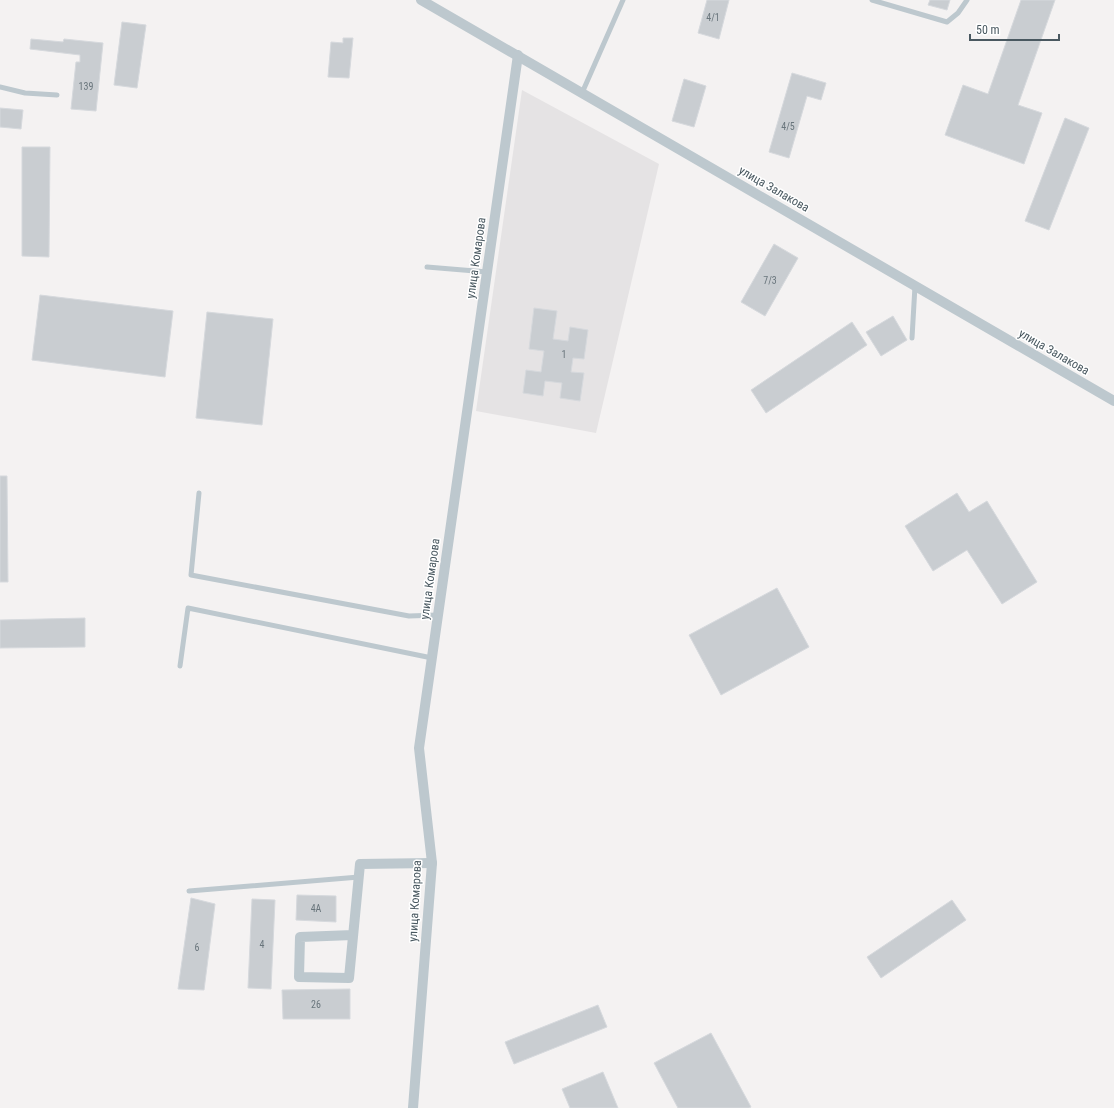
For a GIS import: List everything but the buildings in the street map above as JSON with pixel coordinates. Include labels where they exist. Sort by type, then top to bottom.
[{"type":"street","name":"улица Залакова","points":[[421,0],[1114,401]]},
{"type":"street","name":"улица Комарова","points":[[413,1108],[432,863],[419,748],[518,55]]},
{"type":"street","points":[[353,935],[300,937],[299,977],[349,978],[360,864],[432,863]]},
{"type":"lane","points":[[582,93],[623,0]]},
{"type":"lane","points":[[872,0],[946,22],[958,13],[967,0]]},
{"type":"lane","points":[[0,87],[25,93],[57,95]]},
{"type":"lane","points":[[427,267],[487,272]]},
{"type":"lane","points":[[912,338],[915,286]]},
{"type":"lane","points":[[199,493],[191,575],[409,616],[438,615]]},
{"type":"lane","points":[[180,666],[188,608],[432,658]]},
{"type":"lane","points":[[189,890],[359,877]]},
{"type":"shaded area","points":[[522,90],[659,164],[596,433],[476,411]]}]
